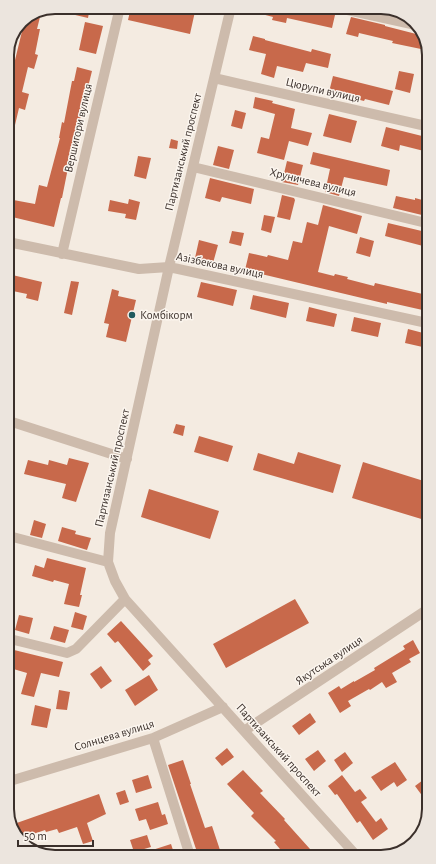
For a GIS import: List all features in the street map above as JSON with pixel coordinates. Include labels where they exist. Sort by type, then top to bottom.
[{"type":"street","name":"Вершигори вулиця","points":[[62,254],[118,14]]},
{"type":"street","name":"Партизанський проспект","points":[[229,14],[169,267],[110,533],[108,562],[115,581],[125,599],[351,850]]},
{"type":"street","points":[[366,14],[407,23]]},
{"type":"street","name":"Цюрупи вулиця","points":[[214,78],[422,125]]},
{"type":"street","name":"Хруничева вулиця","points":[[193,167],[422,223]]},
{"type":"street","name":"Азізбекова вулиця","points":[[14,243],[139,270],[169,267],[422,322]]},
{"type":"street","points":[[14,423],[127,458]]},
{"type":"street","points":[[14,537],[108,562]]},
{"type":"street","points":[[14,640],[68,653],[76,649],[125,599]]},
{"type":"street","name":"Якутська вулиця","points":[[244,731],[422,614]]},
{"type":"street","name":"Солнцева вулиця","points":[[14,780],[153,738],[223,707]]},
{"type":"street","points":[[153,738],[188,850]]},
{"type":"building","points":[[71,14],[89,14],[88,18]]},
{"type":"building","points":[[129,14],[194,14],[190,34],[128,20]]},
{"type":"building","points":[[262,14],[335,15],[332,28],[287,18],[286,23],[272,20],[273,17]]},
{"type":"building","points":[[40,17],[37,29],[40,29],[35,54],[38,55],[34,69],[28,67],[22,92],[29,94],[25,110],[19,108],[15,125],[14,125],[14,64],[22,30],[34,19]]},
{"type":"building","points":[[351,17],[417,34],[421,48],[392,43],[393,41],[359,33],[358,37],[346,34]]},
{"type":"building","points":[[85,22],[103,26],[96,54],[79,50]]},
{"type":"building","points":[[253,36],[311,52],[312,49],[331,54],[328,68],[306,63],[303,72],[277,66],[274,78],[261,74],[266,54],[249,50]]},
{"type":"building","points":[[77,67],[92,71],[54,227],[14,217],[14,200],[35,204],[39,185],[47,187],[60,138],[62,122],[64,123],[72,81],[74,81]]},
{"type":"building","points":[[399,71],[414,74],[410,93],[395,89]]},
{"type":"building","points":[[333,76],[393,91],[389,105],[365,99],[364,101],[329,92]]},
{"type":"building","points":[[255,97],[273,101],[272,103],[295,109],[291,128],[312,133],[308,146],[289,141],[284,160],[257,153],[261,137],[269,139],[275,114],[253,108]]},
{"type":"building","points":[[235,110],[246,113],[242,129],[231,126]]},
{"type":"building","points":[[329,114],[357,121],[351,143],[323,136]]},
{"type":"building","points":[[386,127],[422,136],[422,150],[400,145],[399,151],[381,146]]},
{"type":"building","points":[[171,139],[178,141],[177,149],[169,148]]},
{"type":"building","points":[[218,146],[234,150],[229,169],[213,165]]},
{"type":"building","points":[[313,152],[390,170],[387,186],[344,177],[339,196],[325,192],[330,169],[310,164]]},
{"type":"building","points":[[138,156],[151,158],[146,179],[134,176]]},
{"type":"building","points":[[287,161],[303,165],[298,185],[282,182]]},
{"type":"building","points":[[210,178],[254,189],[251,204],[222,197],[220,202],[205,198]]},
{"type":"building","points":[[282,195],[294,198],[295,200],[290,220],[277,217]]},
{"type":"building","points":[[396,196],[422,200],[422,215],[393,208]]},
{"type":"building","points":[[129,199],[140,202],[136,220],[125,218],[126,214],[108,211],[110,200],[128,204]]},
{"type":"building","points":[[323,205],[362,216],[357,234],[329,226],[318,272],[334,276],[335,274],[348,277],[347,279],[374,286],[375,283],[422,294],[422,310],[387,302],[387,304],[245,270],[249,253],[267,257],[268,255],[288,260],[293,241],[302,243],[307,222],[318,225]]},
{"type":"building","points":[[264,215],[275,217],[271,233],[261,230]]},
{"type":"building","points":[[388,223],[422,231],[422,246],[385,236]]},
{"type":"building","points":[[232,231],[244,233],[241,246],[229,243]]},
{"type":"building","points":[[360,237],[374,241],[370,257],[356,253]]},
{"type":"building","points":[[199,240],[218,245],[213,263],[195,258]]},
{"type":"building","points":[[14,275],[42,282],[38,301],[26,298],[27,294],[14,291]]},
{"type":"building","points":[[71,281],[79,282],[72,315],[64,313]]},
{"type":"building","points":[[201,282],[237,290],[233,306],[197,297]]},
{"type":"building","points":[[112,289],[119,291],[118,296],[136,300],[126,342],[106,337],[109,324],[104,323]]},
{"type":"building","points":[[253,295],[289,303],[286,318],[250,309]]},
{"type":"building","points":[[309,307],[337,314],[334,327],[306,321]]},
{"type":"building","points":[[354,317],[381,323],[378,337],[351,331]]},
{"type":"building","points":[[408,329],[422,333],[422,347],[405,343]]},
{"type":"building","points":[[176,424],[185,426],[183,436],[173,433]]},
{"type":"building","points":[[199,436],[233,446],[228,462],[194,452]]},
{"type":"building","points":[[298,452],[341,465],[333,493],[253,470],[258,453],[294,464]]},
{"type":"building","points":[[69,458],[89,463],[76,502],[62,498],[66,484],[24,474],[28,460],[48,465],[49,460],[67,465]]},
{"type":"building","points":[[363,462],[422,480],[422,519],[352,498]]},
{"type":"building","points":[[149,489],[219,511],[210,539],[141,517]]},
{"type":"building","points":[[34,520],[46,524],[42,538],[30,535]]},
{"type":"building","points":[[62,527],[76,531],[75,534],[91,538],[87,550],[58,541]]},
{"type":"building","points":[[47,558],[86,568],[79,607],[64,604],[69,584],[54,580],[53,582],[32,576],[35,565],[44,568]]},
{"type":"building","points":[[295,599],[309,623],[226,668],[213,644]]},
{"type":"building","points":[[75,612],[87,616],[83,630],[71,627]]},
{"type":"building","points":[[19,615],[33,618],[29,634],[15,630]]},
{"type":"building","points":[[121,621],[153,656],[148,660],[151,664],[143,671],[118,641],[115,643],[107,634]]},
{"type":"building","points":[[54,626],[69,630],[65,643],[50,639]]},
{"type":"building","points":[[413,640],[420,653],[409,659],[411,662],[392,673],[397,682],[386,688],[382,682],[370,690],[369,689],[348,701],[351,706],[340,713],[328,693],[339,686],[341,689],[375,670],[374,668],[405,649],[403,646]]},
{"type":"building","points":[[14,650],[63,662],[59,677],[41,673],[34,697],[21,694],[27,673],[14,669]]},
{"type":"building","points":[[101,666],[112,681],[101,689],[90,674]]},
{"type":"building","points":[[149,675],[158,690],[135,706],[125,690]]},
{"type":"building","points":[[59,690],[70,692],[67,710],[56,709]]},
{"type":"building","points":[[35,705],[51,709],[47,728],[31,725]]},
{"type":"building","points":[[310,713],[316,722],[299,735],[292,726]]},
{"type":"building","points":[[227,748],[234,757],[222,766],[215,758]]},
{"type":"building","points":[[318,750],[326,761],[314,771],[305,759]]},
{"type":"building","points":[[345,752],[353,763],[342,772],[334,760]]},
{"type":"building","points":[[183,760],[205,828],[212,826],[220,850],[196,850],[168,765]]},
{"type":"building","points":[[395,762],[407,780],[397,787],[394,782],[381,791],[371,777]]},
{"type":"building","points":[[243,770],[263,791],[260,793],[285,819],[284,820],[310,849],[281,850],[274,842],[276,841],[251,816],[254,813],[227,784]]},
{"type":"building","points":[[148,775],[152,788],[136,793],[132,780]]},
{"type":"building","points":[[342,775],[355,792],[360,789],[367,798],[361,802],[376,822],[381,818],[388,829],[373,840],[360,821],[357,823],[337,794],[335,795],[328,786]]},
{"type":"building","points":[[422,781],[422,796],[415,786]]},
{"type":"building","points":[[125,790],[129,802],[120,805],[116,793]]},
{"type":"building","points":[[99,794],[106,814],[87,823],[93,841],[83,844],[77,827],[59,833],[57,829],[46,832],[45,830],[25,837],[19,830],[17,823]]},
{"type":"building","points":[[158,802],[162,815],[165,814],[168,824],[150,830],[146,819],[139,821],[135,809]]},
{"type":"building","points":[[147,835],[151,847],[141,850],[133,850],[130,840]]},
{"type":"building","points":[[171,844],[173,850],[152,850]]},
{"type":"place","name":"Комбікорм","points":[[132,315]]}]
